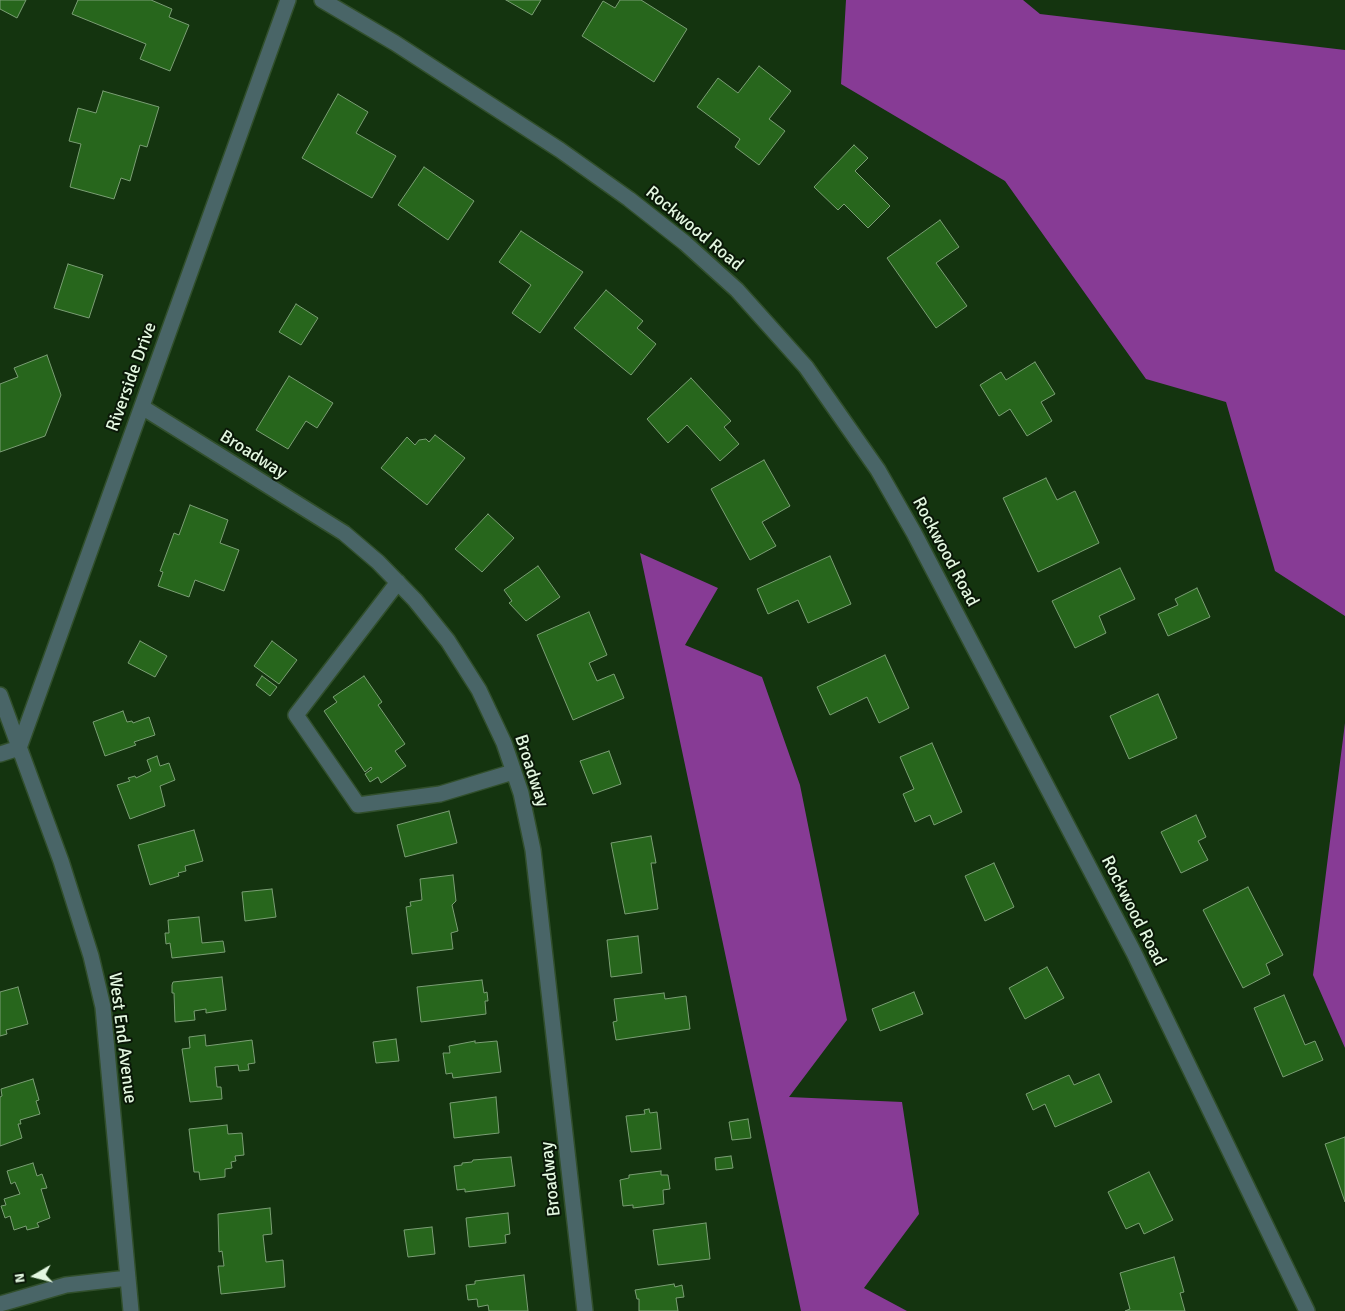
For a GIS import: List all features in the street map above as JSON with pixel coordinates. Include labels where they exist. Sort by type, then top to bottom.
[{"type":"street","name":"Riverside Drive","points":[[19,748],[288,0]]},
{"type":"street","name":"Rockwood Road","points":[[322,0],[411,54],[560,150],[629,199],[685,243],[737,290],[806,367],[878,470],[914,532],[1134,953],[1307,1311]]},
{"type":"street","name":"Broadway","points":[[142,407],[344,533],[415,600],[448,640],[479,690],[504,743],[514,772],[521,793],[533,850],[585,1311]]},
{"type":"street","points":[[398,582],[296,715],[358,805],[440,794],[514,772]]},
{"type":"street","name":"West End Avenue","points":[[0,695],[61,861],[91,956],[103,1007],[132,1311]]},
{"type":"street","points":[[0,754],[19,748]]},
{"type":"street","points":[[0,1304],[66,1286],[128,1278]]},
{"type":"shaded area","points":[[846,0],[1023,0],[1040,14],[1345,50],[1345,616],[1275,571],[1226,402],[1146,379],[1005,181],[841,84]]},
{"type":"shaded area","points":[[640,553],[718,588],[685,645],[762,677],[800,785],[847,1020],[789,1097],[902,1102],[919,1214],[864,1288],[907,1311],[801,1311]]},
{"type":"shaded area","points":[[1345,723],[1345,1048],[1313,975]]},
{"type":"building","points":[[0,0],[26,0],[17,18],[0,9]]},
{"type":"building","points":[[78,0],[151,0],[172,9],[169,17],[189,25],[170,71],[140,59],[146,44],[72,14]]},
{"type":"building","points":[[506,0],[541,0],[532,15]]},
{"type":"building","points":[[620,0],[641,0],[687,29],[654,82],[582,36],[603,1],[615,8]]},
{"type":"building","points":[[759,66],[791,91],[769,119],[785,131],[759,165],[735,147],[740,139],[697,107],[718,78],[738,93]]},
{"type":"building","points":[[103,91],[159,107],[147,147],[140,145],[130,181],[121,178],[114,199],[70,187],[81,144],[69,141],[78,108],[96,113]]},
{"type":"building","points":[[338,94],[368,112],[356,133],[396,156],[372,198],[302,158]]},
{"type":"building","points":[[854,145],[868,158],[855,171],[890,206],[868,228],[844,204],[838,210],[814,187]]},
{"type":"building","points":[[424,167],[474,201],[448,240],[398,205]]},
{"type":"building","points":[[940,220],[959,247],[936,263],[967,306],[936,328],[887,258]]},
{"type":"building","points":[[521,231],[583,272],[540,333],[512,313],[531,285],[499,262]]},
{"type":"building","points":[[68,264],[103,275],[89,318],[54,308]]},
{"type":"building","points":[[606,290],[643,321],[637,328],[656,344],[631,375],[574,328]]},
{"type":"building","points":[[296,304],[318,318],[301,345],[279,332]]},
{"type":"building","points":[[47,355],[61,395],[45,436],[0,452],[0,384],[18,377],[14,368]]},
{"type":"building","points":[[1035,362],[1055,394],[1041,402],[1052,421],[1027,436],[1010,409],[999,416],[980,385],[1001,372],[1006,380]]},
{"type":"building","points":[[289,376],[333,403],[317,428],[306,421],[288,449],[256,430]]},
{"type":"building","points":[[691,378],[731,421],[724,427],[739,444],[720,461],[687,425],[668,443],[647,419]]},
{"type":"building","points":[[435,435],[465,458],[427,505],[381,468],[407,437],[415,445],[419,440],[426,439],[429,442]]},
{"type":"building","points":[[764,460],[790,506],[762,522],[776,546],[750,560],[711,489]]},
{"type":"building","points":[[1046,478],[1057,500],[1075,491],[1099,543],[1038,572],[1003,498]]},
{"type":"building","points":[[190,505],[228,520],[220,543],[239,550],[224,591],[195,580],[189,597],[158,586],[163,572],[160,571],[174,533],[179,535]]},
{"type":"building","points":[[488,514],[514,538],[482,572],[455,549]]},
{"type":"building","points":[[830,556],[851,604],[808,623],[798,600],[768,614],[757,589]]},
{"type":"building","points":[[538,566],[560,597],[526,621],[509,603],[512,601],[504,590]]},
{"type":"building","points":[[1120,568],[1135,599],[1099,616],[1106,633],[1075,648],[1052,601]]},
{"type":"building","points":[[1197,588],[1210,617],[1168,636],[1158,614],[1178,605],[1175,599]]},
{"type":"building","points":[[589,612],[607,655],[589,663],[597,681],[614,674],[624,698],[573,720],[537,635]]},
{"type":"building","points":[[140,641],[167,656],[155,677],[128,663]]},
{"type":"building","points":[[272,641],[297,660],[279,684],[254,666]]},
{"type":"building","points":[[885,655],[909,708],[879,723],[867,697],[830,715],[817,687]]},
{"type":"building","points":[[262,676],[277,687],[270,696],[256,685]]},
{"type":"building","points":[[364,676],[382,702],[378,705],[405,744],[395,751],[406,766],[381,783],[378,777],[370,782],[365,774],[372,769],[371,767],[365,772],[324,711],[337,702],[333,697]]},
{"type":"building","points":[[1158,694],[1177,738],[1129,759],[1110,716]]},
{"type":"building","points":[[123,711],[127,722],[132,721],[133,723],[149,717],[155,735],[134,742],[136,745],[105,756],[93,722]]},
{"type":"building","points":[[932,743],[962,812],[934,825],[930,815],[915,822],[903,794],[914,789],[900,757]]},
{"type":"building","points":[[609,751],[621,784],[593,794],[580,761]]},
{"type":"building","points":[[157,756],[160,766],[169,763],[175,780],[160,786],[165,806],[130,819],[117,785],[130,781],[128,778],[135,776],[136,778],[151,771],[147,760]]},
{"type":"building","points":[[449,811],[457,843],[405,857],[397,825]]},
{"type":"building","points":[[1196,815],[1206,837],[1198,841],[1208,860],[1181,873],[1161,832]]},
{"type":"building","points":[[194,830],[203,861],[185,866],[186,871],[178,873],[179,876],[150,885],[138,845]]},
{"type":"building","points":[[651,836],[656,863],[651,863],[658,909],[625,914],[611,843]]},
{"type":"building","points":[[994,863],[1014,907],[985,921],[965,876]]},
{"type":"building","points":[[453,875],[456,901],[452,905],[458,931],[451,933],[453,949],[412,954],[406,907],[411,906],[410,902],[422,900],[420,879]]},
{"type":"building","points":[[1248,887],[1283,955],[1266,964],[1270,974],[1243,988],[1203,910]]},
{"type":"building","points":[[272,889],[276,917],[245,921],[242,892]]},
{"type":"building","points":[[199,917],[202,943],[223,941],[225,952],[172,958],[170,943],[166,944],[165,933],[169,933],[168,920]]},
{"type":"building","points":[[638,936],[642,973],[611,977],[607,940]]},
{"type":"building","points":[[1047,967],[1064,998],[1025,1019],[1009,988]]},
{"type":"building","points":[[222,977],[226,1010],[206,1013],[206,1009],[194,1011],[195,1020],[175,1022],[174,993],[172,993],[173,982]]},
{"type":"building","points":[[482,980],[484,993],[487,992],[488,1001],[485,1001],[486,1014],[421,1022],[417,987]]},
{"type":"building","points":[[18,987],[28,1024],[6,1030],[7,1034],[0,1036],[0,992]]},
{"type":"building","points":[[914,992],[923,1014],[880,1031],[872,1009]]},
{"type":"building","points":[[664,993],[665,999],[686,996],[690,1029],[616,1040],[613,1022],[617,1021],[614,999]]},
{"type":"building","points":[[1284,995],[1305,1045],[1315,1041],[1323,1060],[1283,1077],[1254,1008]]},
{"type":"building","points":[[205,1035],[206,1046],[252,1040],[255,1063],[248,1064],[249,1070],[239,1071],[238,1065],[215,1067],[217,1087],[221,1087],[222,1099],[190,1102],[182,1049],[190,1048],[189,1037]]},
{"type":"building","points":[[396,1039],[399,1061],[376,1063],[373,1042]]},
{"type":"building","points":[[475,1041],[475,1043],[497,1041],[501,1072],[453,1078],[452,1073],[446,1074],[443,1053],[450,1053],[449,1046]]},
{"type":"building","points":[[1099,1074],[1112,1102],[1055,1127],[1045,1104],[1033,1110],[1026,1094],[1069,1075],[1074,1085]]},
{"type":"building","points":[[33,1079],[39,1100],[36,1101],[40,1114],[20,1120],[21,1124],[18,1124],[22,1138],[0,1146],[1,1089]]},
{"type":"building","points":[[496,1097],[499,1133],[454,1138],[450,1103]]},
{"type":"building","points":[[649,1109],[650,1113],[657,1112],[661,1149],[631,1152],[626,1116],[645,1114],[644,1110]]},
{"type":"building","points":[[748,1119],[751,1138],[732,1140],[729,1122]]},
{"type":"building","points":[[227,1125],[228,1134],[242,1133],[244,1155],[235,1156],[236,1161],[231,1162],[232,1168],[225,1169],[225,1177],[200,1180],[199,1172],[194,1172],[189,1129]]},
{"type":"building","points":[[1345,1137],[1345,1202],[1325,1144]]},
{"type":"building","points":[[731,1156],[733,1168],[716,1170],[715,1158]]},
{"type":"building","points":[[511,1157],[515,1186],[465,1192],[465,1189],[457,1190],[454,1166],[472,1162],[473,1160]]},
{"type":"building","points":[[33,1163],[37,1176],[42,1174],[47,1188],[41,1189],[50,1218],[37,1223],[39,1227],[27,1230],[26,1226],[14,1230],[10,1216],[5,1218],[1,1206],[6,1205],[4,1199],[20,1194],[15,1182],[11,1184],[7,1171]]},
{"type":"building","points":[[661,1171],[661,1175],[668,1175],[670,1189],[663,1190],[664,1204],[633,1208],[633,1205],[623,1206],[620,1180],[629,1178],[629,1175]]},
{"type":"building","points":[[1149,1172],[1173,1220],[1144,1234],[1139,1223],[1126,1229],[1108,1192]]},
{"type":"building","points":[[270,1208],[272,1234],[263,1235],[266,1262],[283,1260],[285,1287],[221,1294],[218,1266],[224,1266],[222,1251],[219,1252],[218,1214]]},
{"type":"building","points":[[508,1213],[510,1234],[505,1235],[506,1243],[469,1247],[466,1218]]},
{"type":"building","points":[[706,1223],[710,1259],[658,1265],[653,1230]]},
{"type":"building","points":[[432,1227],[435,1254],[408,1257],[404,1230]]},
{"type":"building","points":[[1174,1257],[1184,1292],[1180,1293],[1185,1311],[1125,1311],[1130,1309],[1120,1273]]},
{"type":"building","points":[[524,1275],[528,1311],[489,1311],[488,1305],[478,1307],[477,1299],[468,1300],[466,1285],[475,1284],[475,1281]]},
{"type":"building","points":[[674,1284],[675,1287],[682,1285],[684,1297],[676,1298],[678,1311],[639,1311],[639,1299],[637,1299],[635,1290]]}]
